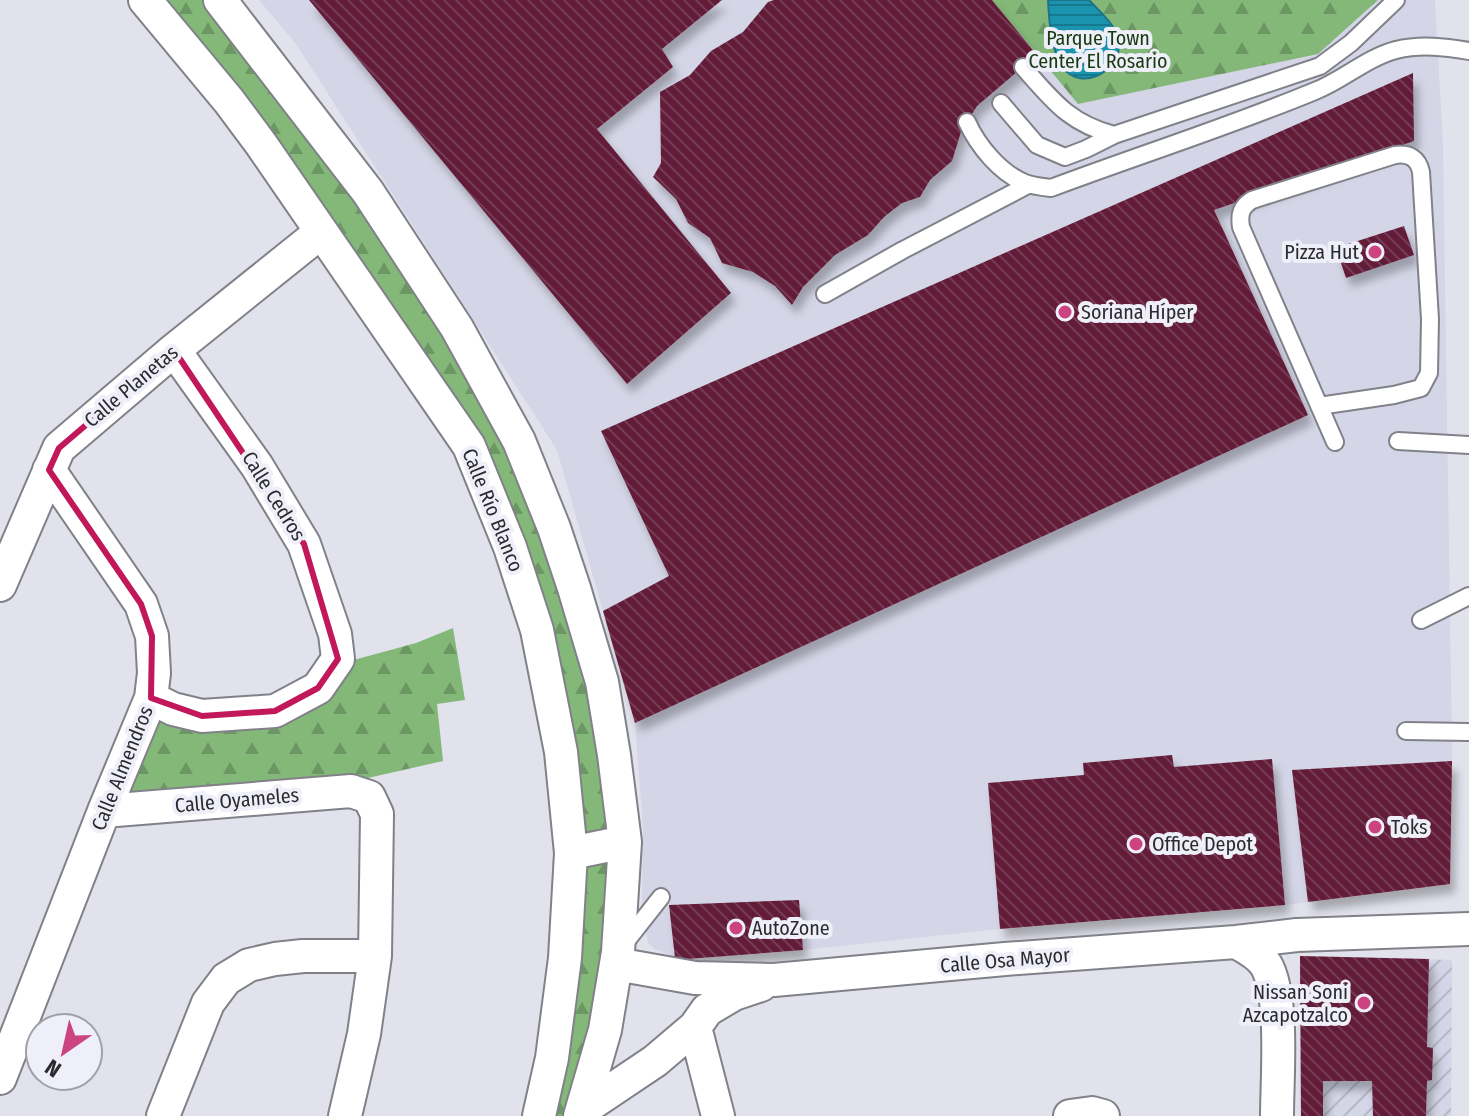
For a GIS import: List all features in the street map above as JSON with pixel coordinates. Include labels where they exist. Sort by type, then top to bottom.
[{"type":"street","name":"Calle Río Blanco","points":[[145,0],[261,144],[469,446],[510,547],[537,630],[561,752],[571,853],[565,958],[552,1058],[539,1116]]},
{"type":"street","points":[[220,0],[368,192],[457,328],[519,441],[554,528],[602,682],[625,842],[617,958],[605,1030],[581,1113]]},
{"type":"street","name":"Calle Planetas","points":[[0,585],[59,448],[174,350],[321,232]]},
{"type":"street","name":"Calle Cedros","points":[[151,698],[173,709],[202,716],[275,711],[318,688],[338,659],[335,634],[304,544],[257,466],[174,350]]},
{"type":"street","name":"Calle Almendros","points":[[0,1078],[151,698],[154,673],[152,636],[141,604],[49,470]]},
{"type":"street","points":[[510,547],[554,528]]},
{"type":"street","name":"Calle Oyameles","points":[[104,811],[351,791],[369,797],[377,814],[375,956]]},
{"type":"street","points":[[571,853],[625,842]]},
{"type":"street","name":"Calle Osa Mayor","points":[[617,958],[695,978],[774,980],[1297,935],[1469,929]]},
{"type":"street","points":[[1236,942],[1256,953],[1266,965],[1274,984],[1277,1005],[1277,1116]]},
{"type":"street","points":[[163,1116],[208,1003],[226,979],[249,965],[275,959],[375,956],[364,1034],[346,1116]]},
{"type":"street","name":"Calle Osa Mayor","points":[[581,1113],[655,1061],[695,1027],[707,1010],[734,994],[774,980]]},
{"type":"street","points":[[695,1027],[718,1116]]},
{"type":"street","points":[[1070,1116],[1092,1113],[1103,1116]]},
{"type":"lane","points":[[1001,103],[1037,145],[1065,157],[1114,135],[1320,66],[1351,43],[1396,0]]},
{"type":"lane","points":[[967,122],[990,157],[1011,176],[1028,185],[1051,188],[1320,90],[1363,64],[1395,50],[1421,46],[1469,51]]},
{"type":"lane","points":[[1023,67],[1059,108],[1098,131],[1114,135]]},
{"type":"lane","points":[[1319,406],[1421,388],[1429,373],[1430,319],[1421,172],[1419,164],[1404,154],[1252,200],[1241,211],[1241,227],[1319,406],[1335,442]]},
{"type":"lane","points":[[825,294],[1028,185]]},
{"type":"lane","points":[[1398,441],[1469,445]]},
{"type":"lane","points":[[1421,620],[1469,596]]},
{"type":"lane","points":[[1406,731],[1469,732]]},
{"type":"lane","points":[[617,958],[661,897]]},
{"type":"highlighted area","points":[[174,350],[304,544],[338,659],[318,688],[275,711],[202,716],[151,698],[152,636],[141,604],[49,470],[59,448]]},
{"type":"shaded area","points":[[259,0],[1435,0],[1443,145],[1452,750],[1450,884],[1285,905],[1000,929],[803,950],[687,959],[675,958],[655,949],[648,943],[642,905],[643,826],[635,723],[557,450],[296,44]]},
{"type":"shaded area","name":"Nissan Soni Azcapotzalco","points":[[1300,956],[1452,960],[1451,1116],[1301,1116]]},
{"type":"green space","points":[[156,0],[210,0],[361,197],[511,444],[593,686],[614,834],[609,953],[571,1116],[548,1116],[574,958],[515,534]]},
{"type":"green space","name":"Parque Town Center El Rosario","points":[[992,0],[1378,0],[1318,54],[1078,104]]},
{"type":"green space","points":[[453,628],[465,700],[437,704],[443,761],[350,782],[119,800],[156,709],[277,720],[350,661],[416,643]]},
{"type":"water","points":[[1048,0],[1089,0],[1109,21],[1117,34],[1119,47],[1117,56],[1105,71],[1097,76],[1079,78],[1063,68],[1053,44]]},
{"type":"building","points":[[309,0],[722,0],[662,49],[673,67],[597,129],[731,293],[627,384]]},
{"type":"building","points":[[992,0],[1037,55],[977,106],[961,132],[952,161],[930,180],[920,197],[902,203],[868,235],[835,255],[803,287],[792,305],[775,286],[753,272],[722,263],[710,238],[688,223],[676,199],[653,177],[661,163],[660,92],[690,75],[711,51],[743,32],[768,2]]},
{"type":"building","name":"Soriana Híper","points":[[1413,73],[1414,141],[1214,210],[1308,415],[635,723],[603,611],[669,576],[601,431]]},
{"type":"building","name":"Pizza Hut","points":[[1404,226],[1414,255],[1346,278],[1336,248]]},
{"type":"building","name":"Office Depot","points":[[1172,755],[1174,767],[1272,759],[1285,905],[1000,929],[988,783],[1084,775],[1083,763]]},
{"type":"building","name":"Toks","points":[[1452,761],[1450,884],[1308,902],[1292,770]]},
{"type":"building","name":"AutoZone","points":[[799,900],[803,950],[675,958],[669,905]]},
{"type":"building","name":"Nissan Soni Azcapotzalco","points":[[1300,956],[1429,959],[1427,1047],[1433,1048],[1432,1080],[1427,1081],[1426,1116],[1373,1116],[1372,1081],[1323,1081],[1323,1116],[1301,1116]]},
{"type":"place","name":"Pizza Hut","points":[[1375,252]]},
{"type":"place","name":"Soriana Híper","points":[[1065,312]]},
{"type":"place","name":"Toks","points":[[1375,827]]},
{"type":"place","name":"Office Depot","points":[[1136,844]]},
{"type":"place","name":"AutoZone","points":[[736,928]]},
{"type":"place","name":"Nissan Soni Azcapotzalco","points":[[1364,1003]]}]
